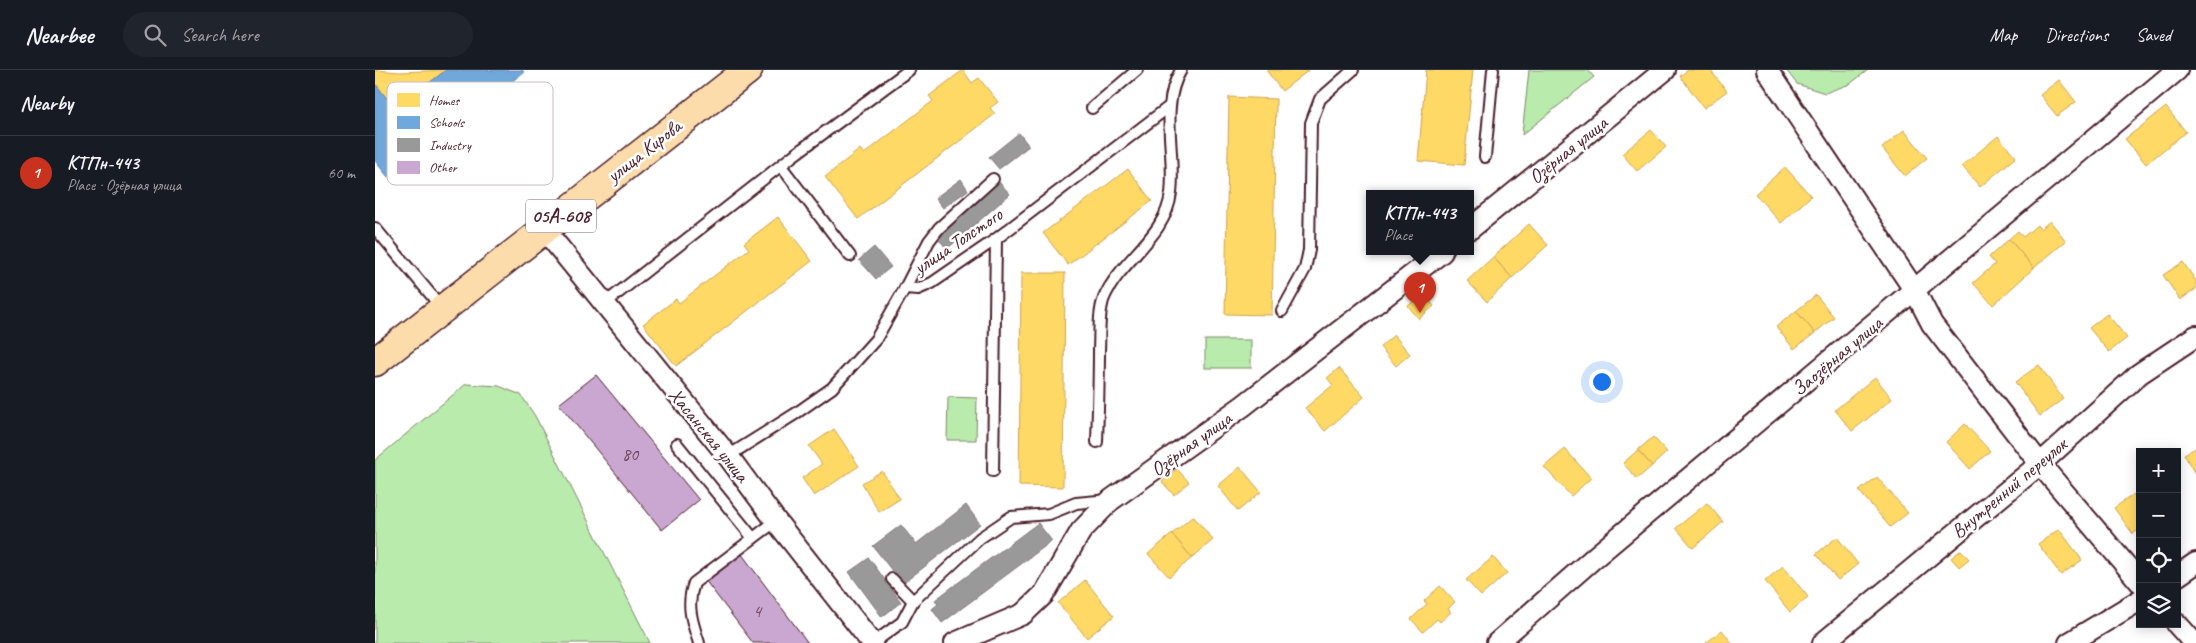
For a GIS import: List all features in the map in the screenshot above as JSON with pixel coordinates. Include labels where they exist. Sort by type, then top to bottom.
[{"type":"main road","name":"улица Кирова","points":[[375,362],[747,70]]},
{"type":"street","name":"Озёрная улица","points":[[1474,226],[1665,70]]},
{"type":"street","points":[[1767,70],[1915,291],[1931,324],[2040,464],[2136,577]]},
{"type":"street","name":"Заозёрная улица","points":[[1497,643],[1595,557],[2177,70]]},
{"type":"street","name":"Хасанская улица","points":[[544,229],[728,456],[872,643]]},
{"type":"street","name":"Озёрная улица","points":[[955,643],[1023,614],[1044,594],[1081,531],[1111,500],[1243,406],[1438,255]]},
{"type":"street","name":"Внутренний переулок","points":[[1823,643],[2040,464],[2139,374],[2196,336]]},
{"type":"street","points":[[2181,573],[2196,563]]},
{"type":"street","points":[[2069,643],[2136,602]]},
{"type":"street","points":[[2181,628],[2194,643]]},
{"type":"lane","points":[[604,304],[781,166],[909,70]]},
{"type":"lane","points":[[1092,108],[1137,70]]},
{"type":"lane","points":[[1097,442],[1100,324],[1104,299],[1119,273],[1162,223],[1171,194],[1170,106],[1174,81],[1181,70]]},
{"type":"lane","points":[[1282,311],[1305,269],[1309,250],[1312,120],[1320,99],[1353,70]]},
{"type":"lane","points":[[1485,157],[1493,70]]},
{"type":"lane","name":"улица Толстого","points":[[728,456],[795,414],[832,388],[876,339],[905,288],[919,289],[932,283],[996,239],[1170,106]]},
{"type":"lane","points":[[781,166],[850,256]]},
{"type":"lane","points":[[905,288],[929,241],[939,228],[993,180]]},
{"type":"lane","points":[[375,228],[443,309]]},
{"type":"lane","points":[[993,471],[996,239]]},
{"type":"lane","points":[[677,444],[753,538]]},
{"type":"lane","points":[[872,643],[902,622],[913,601],[980,538],[1011,517],[1049,514],[1076,504],[1111,500]]},
{"type":"lane","points":[[699,643],[689,614],[689,595],[694,583],[777,521]]},
{"type":"lane","points":[[892,578],[913,601]]},
{"type":"green space","points":[[1529,70],[1588,70],[1594,77],[1522,135]]},
{"type":"green space","points":[[1786,70],[1868,70],[1850,84],[1825,93],[1797,84]]},
{"type":"green space","points":[[1205,340],[1251,340],[1251,368],[1205,368]]},
{"type":"green space","points":[[466,384],[499,386],[521,395],[535,416],[650,643],[375,643],[375,460]]},
{"type":"green space","points":[[948,397],[977,398],[976,440],[947,440]]},
{"type":"building: Homes","points":[[375,70],[400,72],[446,70],[430,82],[387,82],[387,99],[375,83]]},
{"type":"building: Homes","points":[[963,70],[972,83],[979,78],[998,102],[990,108],[995,114],[858,219],[825,177],[860,149],[864,154],[933,101],[929,96]]},
{"type":"building: Homes","points":[[1266,70],[1309,70],[1282,91]]},
{"type":"building: Homes","points":[[1426,70],[1473,70],[1464,165],[1418,161]]},
{"type":"building: Homes","points":[[1688,70],[1710,70],[1727,91],[1704,108],[1680,76]]},
{"type":"building: Homes","points":[[2059,80],[2076,102],[2057,116],[2040,95]]},
{"type":"building: Homes","points":[[1229,97],[1276,99],[1272,315],[1225,314]]},
{"type":"building: Homes","points":[[2166,107],[2186,132],[2146,164],[2125,139]]},
{"type":"building: Homes","points":[[1651,130],[1666,147],[1637,171],[1622,154]]},
{"type":"building: Homes","points":[[1904,130],[1927,158],[1905,176],[1882,148]]},
{"type":"building: Homes","points":[[1998,136],[2016,157],[1980,187],[1962,166]]},
{"type":"building: Homes","points":[[1785,167],[1811,196],[1781,223],[1755,194]]},
{"type":"building: Homes","points":[[1128,169],[1152,201],[1068,265],[1043,233]]},
{"type":"building: Homes","points":[[778,217],[812,261],[676,366],[643,324],[676,299],[679,303],[749,249],[744,243]]},
{"type":"building: Homes","points":[[2050,221],[2066,241],[2034,268],[2009,239],[2018,231],[2023,237],[2037,225],[2040,229]]},
{"type":"building: Homes","points":[[1529,224],[1548,245],[1512,278],[1493,257]]},
{"type":"building: Homes","points":[[2009,239],[2034,268],[1993,305],[1973,283],[1995,264],[1989,257]]},
{"type":"building: Homes","points":[[1493,257],[1512,278],[1487,302],[1467,281]]},
{"type":"building: Homes","points":[[2183,262],[2196,281],[2196,289],[2180,300],[2163,275]]},
{"type":"building: Homes","points":[[1021,273],[1065,273],[1063,487],[1019,486]]},
{"type":"building: Homes","points":[[1423,293],[1434,306],[1419,319],[1408,306]]},
{"type":"building: Homes","points":[[1816,295],[1834,317],[1815,333],[1796,311]]},
{"type":"building: Homes","points":[[1796,311],[1815,333],[1794,349],[1776,327]]},
{"type":"building: Homes","points":[[2107,314],[2127,338],[2109,352],[2089,328]]},
{"type":"building: Homes","points":[[1394,335],[1410,354],[1396,366],[1380,347]]},
{"type":"building: Homes","points":[[2039,365],[2063,399],[2040,416],[2015,382]]},
{"type":"building: Homes","points":[[1339,368],[1364,397],[1325,431],[1305,408],[1333,385],[1327,378]]},
{"type":"building: Homes","points":[[1875,377],[1892,399],[1852,431],[1835,410]]},
{"type":"building: Homes","points":[[1965,424],[1990,451],[1970,469],[1946,442]]},
{"type":"building: Homes","points":[[834,429],[859,466],[814,496],[802,478],[822,464],[809,446]]},
{"type":"building: Homes","points":[[1653,437],[1667,452],[1652,466],[1638,450]]},
{"type":"building: Homes","points":[[2196,448],[2196,476],[2184,454]]},
{"type":"building: Homes","points":[[1565,449],[1591,478],[1571,496],[1544,467]]},
{"type":"building: Homes","points":[[1638,450],[1652,466],[1637,479],[1623,463]]},
{"type":"building: Homes","points":[[1240,467],[1261,492],[1238,511],[1218,486]]},
{"type":"building: Homes","points":[[1177,469],[1189,482],[1174,495],[1162,482]]},
{"type":"building: Homes","points":[[882,471],[900,499],[879,512],[862,483]]},
{"type":"building: Homes","points":[[1877,477],[1908,513],[1890,527],[1859,491]]},
{"type":"building: Homes","points":[[2136,493],[2136,532],[2133,534],[2114,508]]},
{"type":"building: Homes","points":[[1707,503],[1723,522],[1693,548],[1676,528]]},
{"type":"building: Homes","points":[[1193,516],[1213,540],[1192,558],[1172,534]]},
{"type":"building: Homes","points":[[2059,529],[2082,560],[2061,575],[2038,544]]},
{"type":"building: Homes","points":[[1172,534],[1192,558],[1169,577],[1148,554]]},
{"type":"building: Homes","points":[[1837,537],[1858,564],[1838,580],[1816,554]]},
{"type":"building: Homes","points":[[1961,550],[1969,559],[1959,567],[1951,558]]},
{"type":"building: Homes","points":[[1493,557],[1507,573],[1481,596],[1466,580]]},
{"type":"building: Homes","points":[[1783,566],[1808,597],[1790,612],[1765,581]]},
{"type":"building: Homes","points":[[1085,580],[1114,616],[1087,638],[1058,603]]},
{"type":"building: Homes","points":[[1440,586],[1455,602],[1448,609],[1451,612],[1440,622],[1437,619],[1423,632],[1411,619],[1427,604],[1424,601]]},
{"type":"building: Homes","points":[[1722,630],[1732,643],[1706,643]]},
{"type":"building: Schools","points":[[446,70],[522,70],[524,72],[511,82],[430,82]]},
{"type":"building: Schools","points":[[375,83],[387,99],[387,176],[375,161]]},
{"type":"building: Industry","points":[[1019,133],[1029,146],[999,169],[989,157]]},
{"type":"building: Industry","points":[[961,179],[968,190],[943,208],[935,198]]},
{"type":"building: Industry","points":[[999,182],[1010,194],[947,249],[937,237]]},
{"type":"building: Industry","points":[[874,247],[891,267],[876,279],[859,260]]},
{"type":"building: Industry","points":[[966,505],[980,524],[902,584],[873,546],[901,525],[916,544]]},
{"type":"building: Industry","points":[[1038,523],[1052,541],[942,623],[932,609],[938,604],[935,600]]},
{"type":"building: Industry","points":[[869,558],[901,602],[882,617],[849,572]]},
{"type":"building: Other","points":[[596,375],[699,500],[662,530],[559,404]]},
{"type":"building: Other","points":[[741,553],[808,643],[753,643],[705,580]]},
{"type":"place","name":"КТПн-443","points":[[1420,313]]}]
